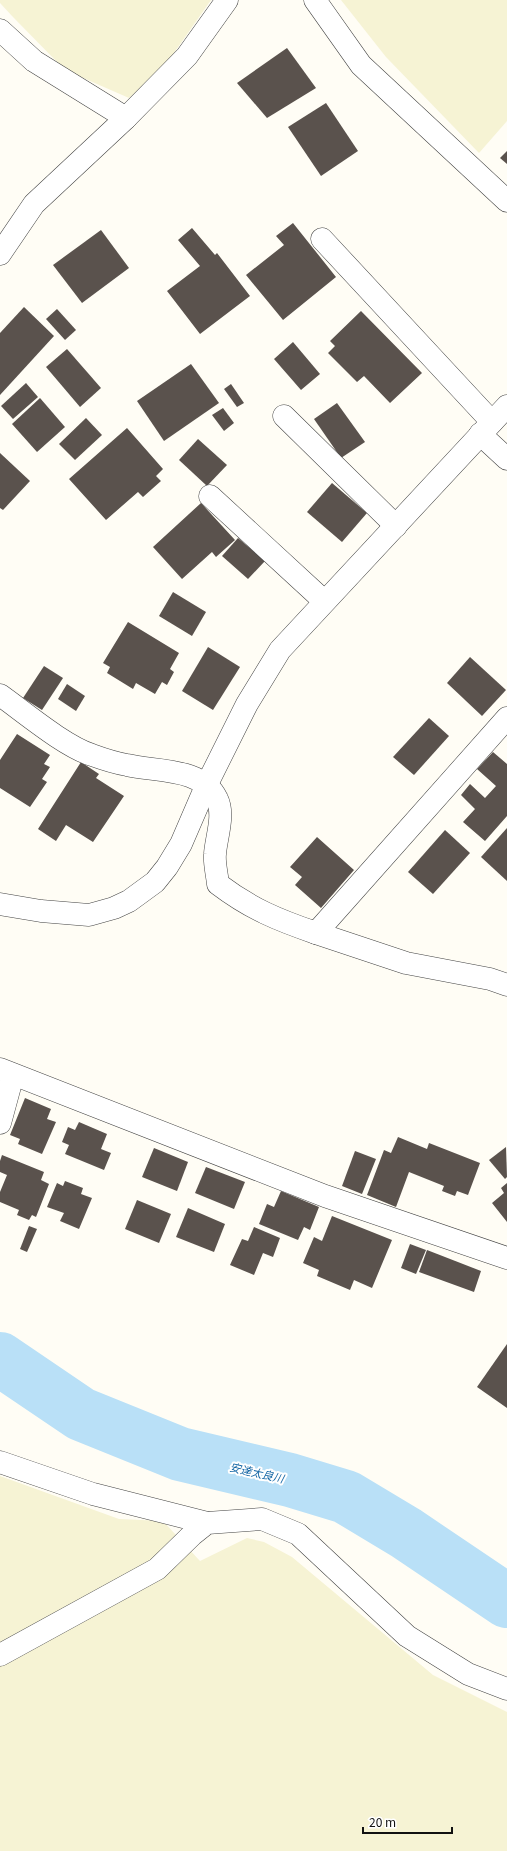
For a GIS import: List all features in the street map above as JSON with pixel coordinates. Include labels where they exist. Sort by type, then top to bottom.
[{"type":"street","points":[[0,254],[34,204],[126,118],[187,56],[227,0]]},
{"type":"street","points":[[315,0],[361,65],[507,201]]},
{"type":"street","points":[[0,30],[34,61],[126,118]]},
{"type":"street","points":[[322,240],[486,428],[507,459]]},
{"type":"street","points":[[0,904],[41,912],[89,915],[114,908],[129,901],[155,882],[168,867],[181,844],[206,786],[247,704],[280,650],[507,406]]},
{"type":"street","points":[[284,416],[396,526]]},
{"type":"street","points":[[210,496],[324,601]]},
{"type":"street","points":[[0,695],[68,742],[90,754],[127,765],[179,773],[195,778],[206,786],[217,800],[220,811],[214,855],[218,884],[240,901],[267,914],[316,933],[406,963],[490,979],[507,985]]},
{"type":"street","points":[[316,933],[507,718]]},
{"type":"street","points":[[0,1123],[7,1072],[325,1196],[507,1258]]},
{"type":"street","points":[[0,1462],[93,1494],[207,1523],[262,1519],[298,1534],[406,1636],[468,1674],[507,1689]]},
{"type":"street","points":[[0,1656],[157,1569],[192,1534],[207,1523]]},
{"type":"shaded area","points":[[0,0],[211,0],[162,70],[129,98],[65,70],[0,3]]},
{"type":"shaded area","points":[[341,0],[507,0],[507,121],[479,153],[386,57]]},
{"type":"shaded area","points":[[0,1476],[119,1519],[163,1521],[200,1561],[247,1538],[264,1542],[292,1557],[433,1675],[507,1712],[507,1851],[0,1851]]},
{"type":"building","points":[[287,48],[316,88],[267,118],[237,83]]},
{"type":"building","points":[[326,103],[358,151],[321,176],[288,127]]},
{"type":"building","points":[[507,151],[507,164],[500,158]]},
{"type":"building","points":[[293,223],[336,277],[283,320],[246,275],[284,245],[276,236]]},
{"type":"building","points":[[192,228],[215,255],[217,253],[250,296],[200,334],[167,291],[200,266],[178,240]]},
{"type":"building","points":[[101,230],[129,268],[82,303],[53,265]]},
{"type":"building","points":[[24,307],[54,336],[0,395],[0,333]]},
{"type":"building","points":[[57,309],[76,330],[65,340],[46,319]]},
{"type":"building","points":[[361,311],[422,373],[390,403],[364,376],[357,382],[328,353],[335,346],[330,341]]},
{"type":"building","points":[[293,342],[320,374],[301,390],[274,359]]},
{"type":"building","points":[[67,349],[101,388],[80,407],[46,367]]},
{"type":"building","points":[[191,364],[219,403],[164,441],[137,401]]},
{"type":"building","points":[[26,383],[38,397],[13,419],[1,406]]},
{"type":"building","points":[[231,384],[244,403],[237,407],[224,389]]},
{"type":"building","points":[[40,398],[65,427],[37,452],[12,424]]},
{"type":"building","points":[[337,403],[365,442],[341,458],[314,419]]},
{"type":"building","points":[[223,408],[234,423],[224,431],[212,415]]},
{"type":"building","points":[[86,418],[102,435],[75,460],[59,444]]},
{"type":"building","points":[[127,428],[163,469],[156,476],[161,481],[143,497],[138,492],[106,520],[69,479]]},
{"type":"building","points":[[198,439],[227,465],[207,486],[179,460]]},
{"type":"building","points":[[0,453],[30,481],[3,510],[0,508]]},
{"type":"building","points":[[332,483],[367,513],[342,542],[307,512]]},
{"type":"building","points":[[201,503],[235,540],[216,557],[212,552],[182,579],[153,547]]},
{"type":"building","points":[[238,538],[265,561],[248,579],[222,556]]},
{"type":"building","points":[[173,592],[206,612],[192,636],[159,616]]},
{"type":"building","points":[[128,622],[179,653],[170,669],[174,672],[167,685],[162,682],[155,694],[136,683],[133,689],[107,673],[110,667],[103,663]]},
{"type":"building","points":[[208,647],[240,667],[213,710],[182,691]]},
{"type":"building","points":[[470,657],[506,690],[482,716],[447,683]]},
{"type":"building","points":[[44,666],[63,678],[42,710],[23,698]]},
{"type":"building","points":[[67,684],[85,696],[76,711],[58,699]]},
{"type":"building","points":[[429,718],[449,736],[414,775],[393,757]]},
{"type":"building","points":[[17,734],[50,755],[44,764],[50,767],[42,779],[47,782],[30,807],[0,788],[0,760]]},
{"type":"building","points":[[493,752],[507,764],[507,816],[485,841],[463,822],[475,809],[461,795],[470,784],[485,798],[496,786],[477,769]]},
{"type":"building","points":[[81,762],[99,774],[96,778],[124,796],[93,842],[66,825],[56,841],[38,829]]},
{"type":"building","points":[[507,828],[507,881],[481,857]]},
{"type":"building","points":[[445,830],[470,853],[433,894],[408,872]]},
{"type":"building","points":[[317,837],[354,870],[321,908],[295,885],[302,877],[290,867]]},
{"type":"building","points":[[25,1098],[51,1109],[47,1119],[56,1122],[42,1154],[18,1144],[20,1139],[10,1135]]},
{"type":"building","points":[[79,1122],[107,1134],[101,1149],[111,1153],[104,1170],[65,1154],[69,1145],[62,1142],[68,1127],[75,1130]]},
{"type":"building","points":[[398,1137],[427,1149],[429,1143],[480,1163],[468,1195],[457,1191],[455,1196],[442,1191],[444,1186],[409,1172],[396,1207],[367,1195],[384,1150],[391,1153]]},
{"type":"building","points":[[506,1147],[507,1177],[505,1179],[489,1160]]},
{"type":"building","points":[[154,1148],[188,1162],[177,1191],[142,1177]]},
{"type":"building","points":[[355,1151],[376,1159],[362,1194],[342,1186]]},
{"type":"building","points":[[2,1155],[44,1172],[41,1180],[49,1184],[36,1217],[32,1215],[29,1220],[17,1215],[19,1210],[0,1202],[0,1192],[7,1175],[0,1172],[0,1161]]},
{"type":"building","points":[[206,1167],[245,1182],[234,1209],[195,1193]]},
{"type":"building","points":[[65,1181],[83,1188],[81,1194],[92,1198],[79,1229],[60,1221],[64,1213],[47,1207],[57,1183],[63,1186]]},
{"type":"building","points":[[507,1183],[507,1222],[492,1203],[504,1193],[501,1188]]},
{"type":"building","points":[[281,1191],[319,1207],[310,1230],[304,1227],[298,1240],[259,1224],[267,1204],[274,1207]]},
{"type":"building","points":[[137,1200],[171,1214],[159,1243],[125,1229]]},
{"type":"building","points":[[188,1208],[225,1224],[214,1252],[176,1237]]},
{"type":"building","points":[[332,1216],[392,1240],[372,1288],[354,1280],[350,1290],[317,1276],[319,1270],[303,1263],[314,1237],[322,1241]]},
{"type":"building","points":[[29,1226],[37,1229],[27,1252],[20,1249]]},
{"type":"building","points":[[254,1227],[280,1238],[273,1257],[263,1253],[254,1275],[230,1265],[242,1239],[248,1241]]},
{"type":"building","points":[[410,1244],[426,1250],[416,1274],[401,1268]]},
{"type":"building","points":[[427,1250],[481,1271],[474,1292],[419,1272]]},
{"type":"building","points":[[507,1344],[507,1408],[477,1387]]},
{"type":"waterway","name":"安達太良川","points":[[0,1359],[81,1414],[180,1454],[290,1480],[346,1497],[406,1533],[507,1601]]}]
